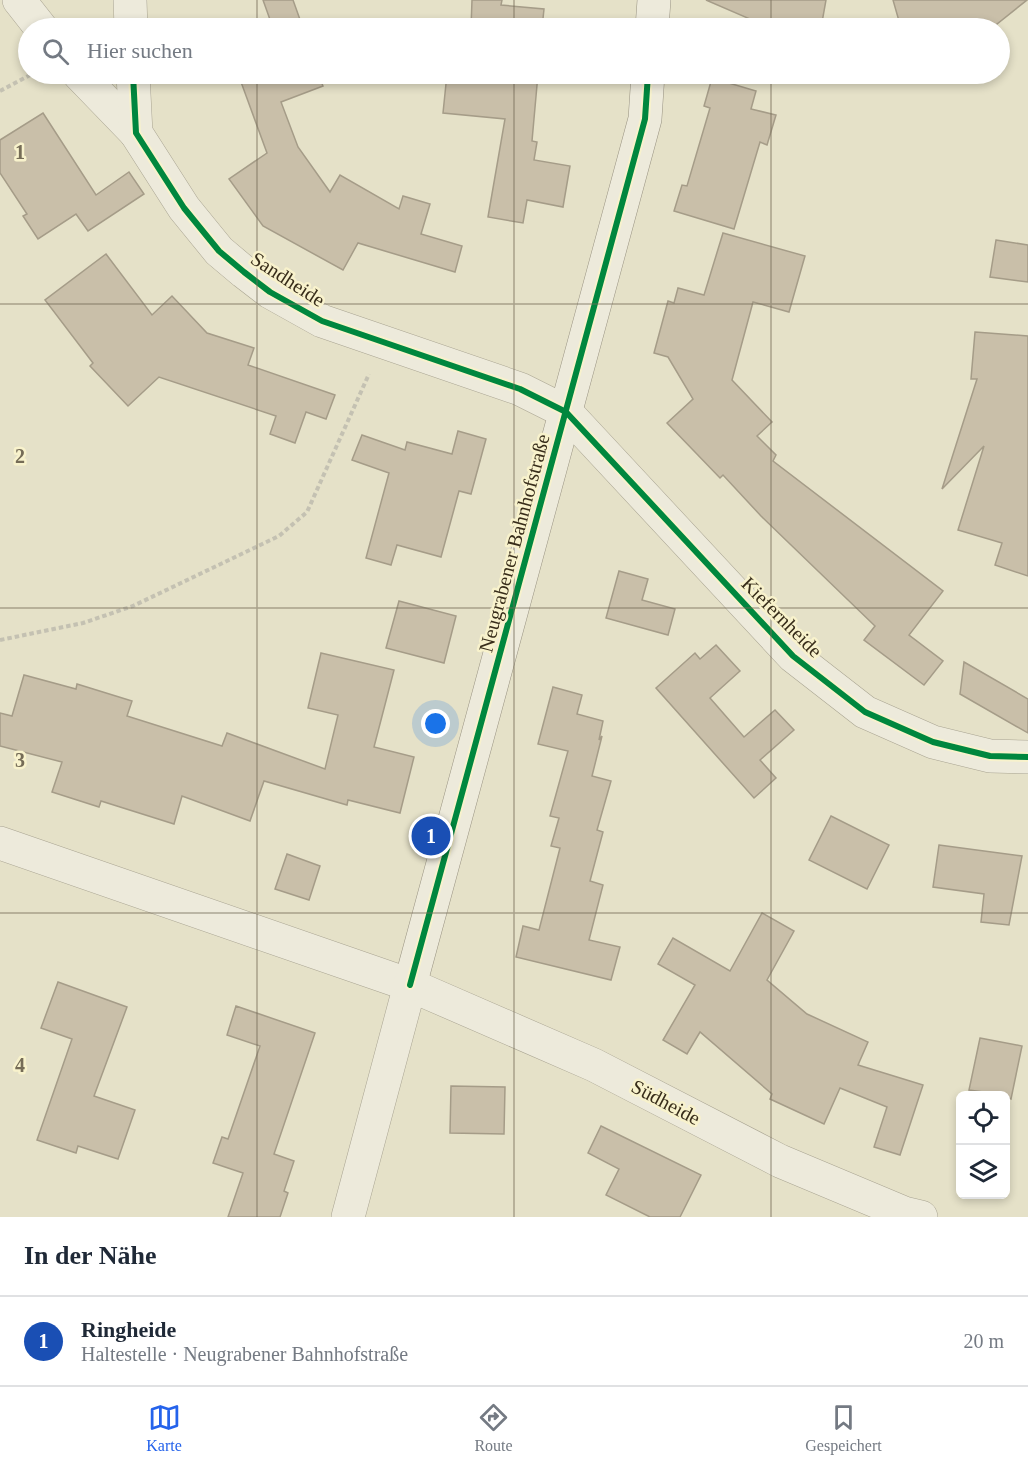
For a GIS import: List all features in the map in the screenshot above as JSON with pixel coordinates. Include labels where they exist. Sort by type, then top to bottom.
[{"type":"street","points":[[19,0],[33,18]]},
{"type":"street","points":[[130,0],[131,18]]},
{"type":"street","points":[[653,18],[654,0]]},
{"type":"street","points":[[89,84],[136,133]]},
{"type":"street","name":"Sandheide","points":[[134,84],[136,133],[184,208],[219,251],[270,292],[305,313],[520,389],[566,412]]},
{"type":"street","name":"Neugrabener Bahnhofstraße","points":[[348,1217],[645,119],[647,84]]},
{"type":"street","name":"Kiefernheide","points":[[566,412],[793,656],[865,712],[933,742],[990,756],[1028,756]]},
{"type":"street","name":"Südheide","points":[[0,843],[410,985],[594,1065],[780,1161],[904,1213],[921,1217]]},
{"type":"path","points":[[0,91],[18,81]]},
{"type":"path","points":[[0,640],[83,623],[133,606],[279,536],[295,525],[307,512],[316,495],[383,342]]},
{"type":"building","points":[[263,0],[293,0],[299,18],[269,18]]},
{"type":"building","points":[[472,0],[502,0],[501,5],[544,9],[543,18],[471,18]]},
{"type":"building","points":[[706,0],[826,0],[823,18],[748,18]]},
{"type":"building","points":[[893,0],[1027,0],[1004,18],[898,18]]},
{"type":"building","points":[[242,84],[322,84],[323,86],[281,102],[298,147],[330,192],[340,175],[399,209],[403,196],[430,204],[421,234],[462,246],[455,272],[358,243],[343,270],[263,226],[229,179],[267,153]]},
{"type":"building","points":[[446,84],[537,84],[532,141],[537,142],[534,160],[570,166],[563,207],[527,200],[523,223],[488,217],[505,119],[443,113]]},
{"type":"building","points":[[710,84],[732,84],[756,91],[751,109],[776,115],[767,145],[760,142],[734,229],[674,211],[682,185],[687,186],[710,108],[704,106]]},
{"type":"building","points":[[43,113],[96,195],[129,172],[144,194],[88,231],[76,214],[38,239],[23,216],[27,214],[0,173],[0,140]]},
{"type":"building","points":[[723,233],[805,256],[789,312],[753,302],[732,380],[772,422],[757,436],[776,455],[773,461],[943,591],[909,635],[943,661],[924,685],[864,640],[875,626],[761,516],[723,475],[720,478],[667,423],[693,399],[668,357],[654,353],[668,301],[674,303],[678,288],[704,295]]},
{"type":"building","points":[[996,240],[1028,245],[1028,282],[990,277]]},
{"type":"building","points":[[106,254],[152,315],[172,296],[207,333],[254,348],[248,365],[335,395],[326,419],[306,412],[295,443],[270,434],[276,416],[159,377],[128,406],[90,366],[93,363],[45,300]]},
{"type":"building","points":[[975,332],[1028,336],[1028,576],[995,565],[1002,543],[958,530],[984,446],[942,489],[977,379],[971,379]]},
{"type":"building","points":[[458,431],[486,439],[471,494],[459,491],[441,557],[397,545],[391,565],[366,558],[389,473],[352,460],[362,435],[405,450],[407,442],[452,454]]},
{"type":"building","points":[[619,571],[648,579],[642,600],[675,609],[668,635],[606,618]]},
{"type":"building","points":[[399,601],[456,616],[444,663],[386,648]]},
{"type":"building","points":[[716,645],[740,671],[710,698],[744,737],[775,710],[794,730],[760,760],[776,778],[754,798],[656,688],[695,653],[700,659]]},
{"type":"building","points":[[321,653],[394,670],[374,747],[414,757],[400,813],[348,800],[347,805],[264,781],[250,821],[182,796],[174,824],[101,801],[99,807],[52,792],[62,762],[0,746],[0,713],[12,716],[24,675],[76,689],[77,684],[132,701],[127,716],[222,746],[227,733],[325,769],[338,715],[308,708]]},
{"type":"building","points":[[964,662],[1028,699],[1028,733],[960,694]]},
{"type":"building","points":[[553,687],[582,695],[577,714],[603,721],[599,740],[602,736],[592,776],[611,781],[597,830],[603,832],[590,881],[603,885],[589,940],[620,947],[611,980],[516,957],[523,926],[539,930],[560,848],[551,846],[559,818],[550,816],[568,751],[538,744]]},
{"type":"building","points":[[831,816],[889,845],[867,889],[809,860]]},
{"type":"building","points":[[939,845],[1022,856],[1009,925],[981,922],[984,894],[933,887]]},
{"type":"building","points":[[287,854],[320,866],[309,900],[275,889]]},
{"type":"building","points":[[762,913],[794,931],[767,980],[807,1014],[868,1042],[858,1065],[923,1085],[900,1155],[874,1147],[887,1107],[840,1088],[824,1124],[770,1099],[772,1094],[700,1032],[687,1054],[663,1040],[695,985],[658,964],[673,938],[730,971]]},
{"type":"building","points":[[58,982],[127,1007],[94,1096],[135,1110],[118,1159],[78,1146],[76,1153],[37,1140],[72,1039],[41,1028]]},
{"type":"building","points":[[236,1006],[315,1033],[274,1154],[294,1161],[284,1191],[288,1193],[280,1217],[228,1217],[243,1173],[213,1163],[222,1137],[228,1139],[260,1046],[227,1035]]},
{"type":"building","points":[[980,1038],[1022,1046],[1011,1099],[1010,1091],[969,1090]]},
{"type":"building","points":[[451,1086],[505,1087],[504,1134],[450,1133]]},
{"type":"building","points":[[601,1126],[701,1175],[680,1217],[650,1217],[606,1195],[619,1169],[588,1153]]},
{"type":"cycle path","points":[[134,84],[136,133],[184,208],[219,251],[270,292],[322,321],[520,389],[566,412],[793,656],[865,712],[933,742],[990,756],[1028,757]]},
{"type":"cycle path","points":[[410,985],[645,119],[647,84]]},
{"type":"place","name":"Ringheide","points":[[431,836]]}]
